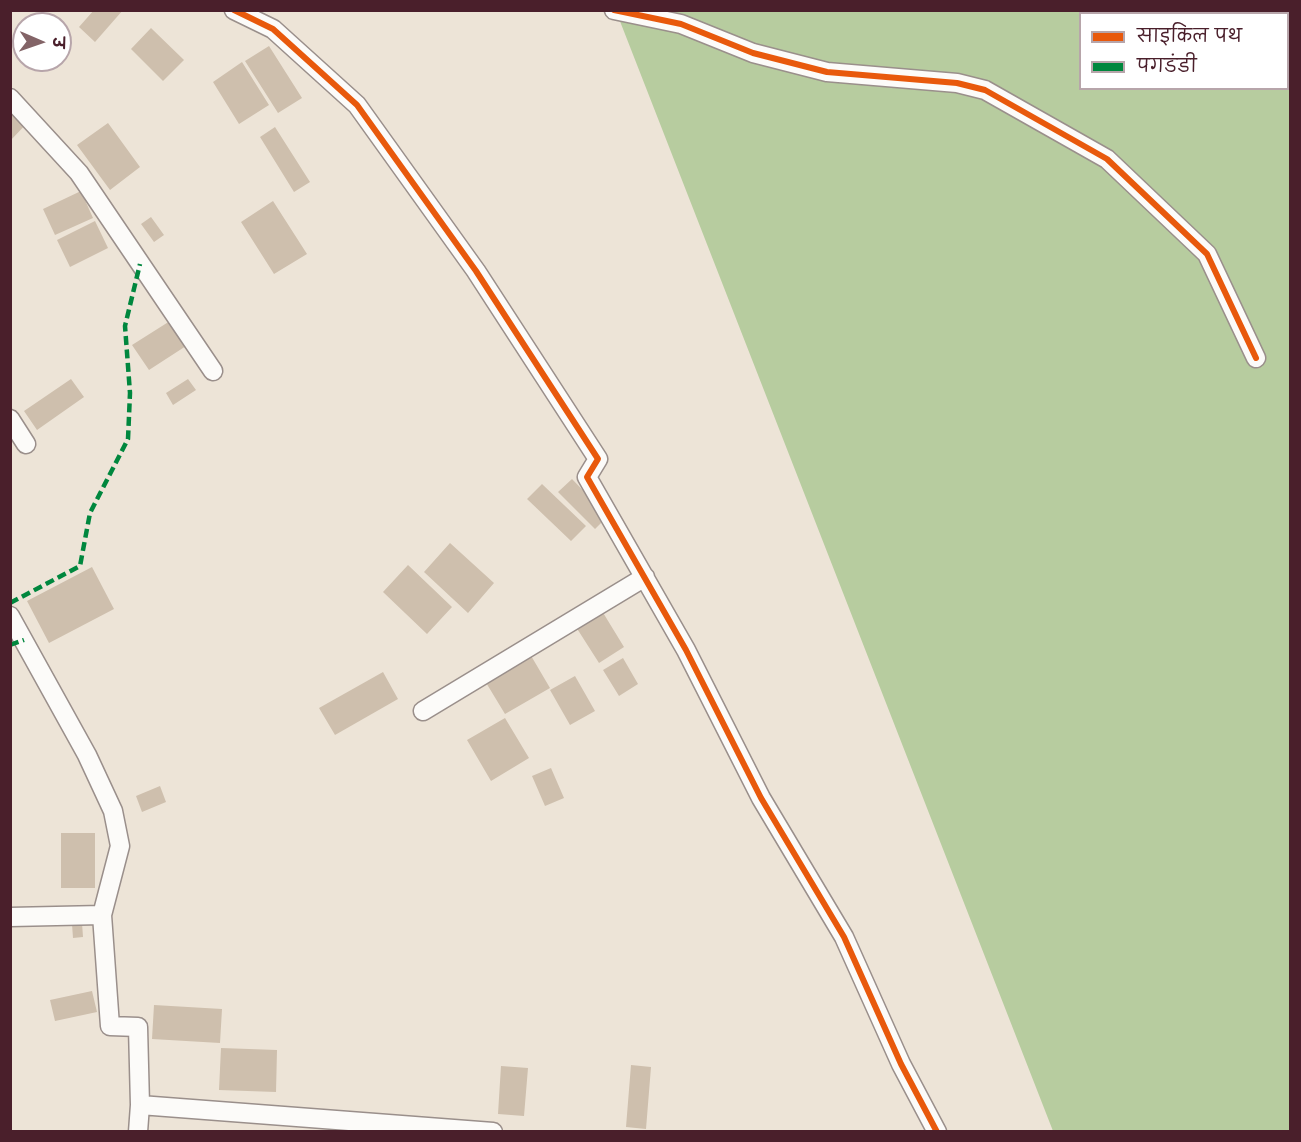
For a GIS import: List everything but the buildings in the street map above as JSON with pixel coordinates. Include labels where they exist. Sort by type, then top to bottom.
[{"type":"street","points":[[234,10],[273,29],[357,105],[476,271],[598,459],[587,477],[686,650],[761,798],[844,937],[901,1064],[937,1131]]},
{"type":"street","points":[[614,10],[681,24],[753,52],[827,72],[957,83],[984,90],[1107,159],[1207,254],[1256,358]]},
{"type":"street","points":[[10,98],[79,173],[213,371]]},
{"type":"street","points":[[10,419],[26,444]]},
{"type":"street","points":[[423,711],[645,577]]},
{"type":"street","points":[[10,616],[87,755],[114,811],[120,846],[102,915],[110,1026],[138,1027],[140,1105],[138,1131]]},
{"type":"street","points":[[10,917],[102,915]]},
{"type":"street","points":[[140,1105],[266,1123],[492,1131]]},
{"type":"green space","points":[[616,11],[1290,11],[1290,1131],[1053,1131]]},
{"type":"marked path","points":[[10,603],[80,566],[90,513],[128,439],[130,393],[125,326],[140,264]]},
{"type":"marked path","points":[[10,645],[24,640]]},
{"type":"cycle path","points":[[234,10],[273,29],[357,105],[476,271],[598,459],[587,477],[686,650],[761,798],[844,937],[901,1064],[937,1132]]},
{"type":"cycle path","points":[[614,10],[681,24],[753,53],[827,72],[957,83],[985,90],[1107,159],[1207,254],[1256,358]]}]
